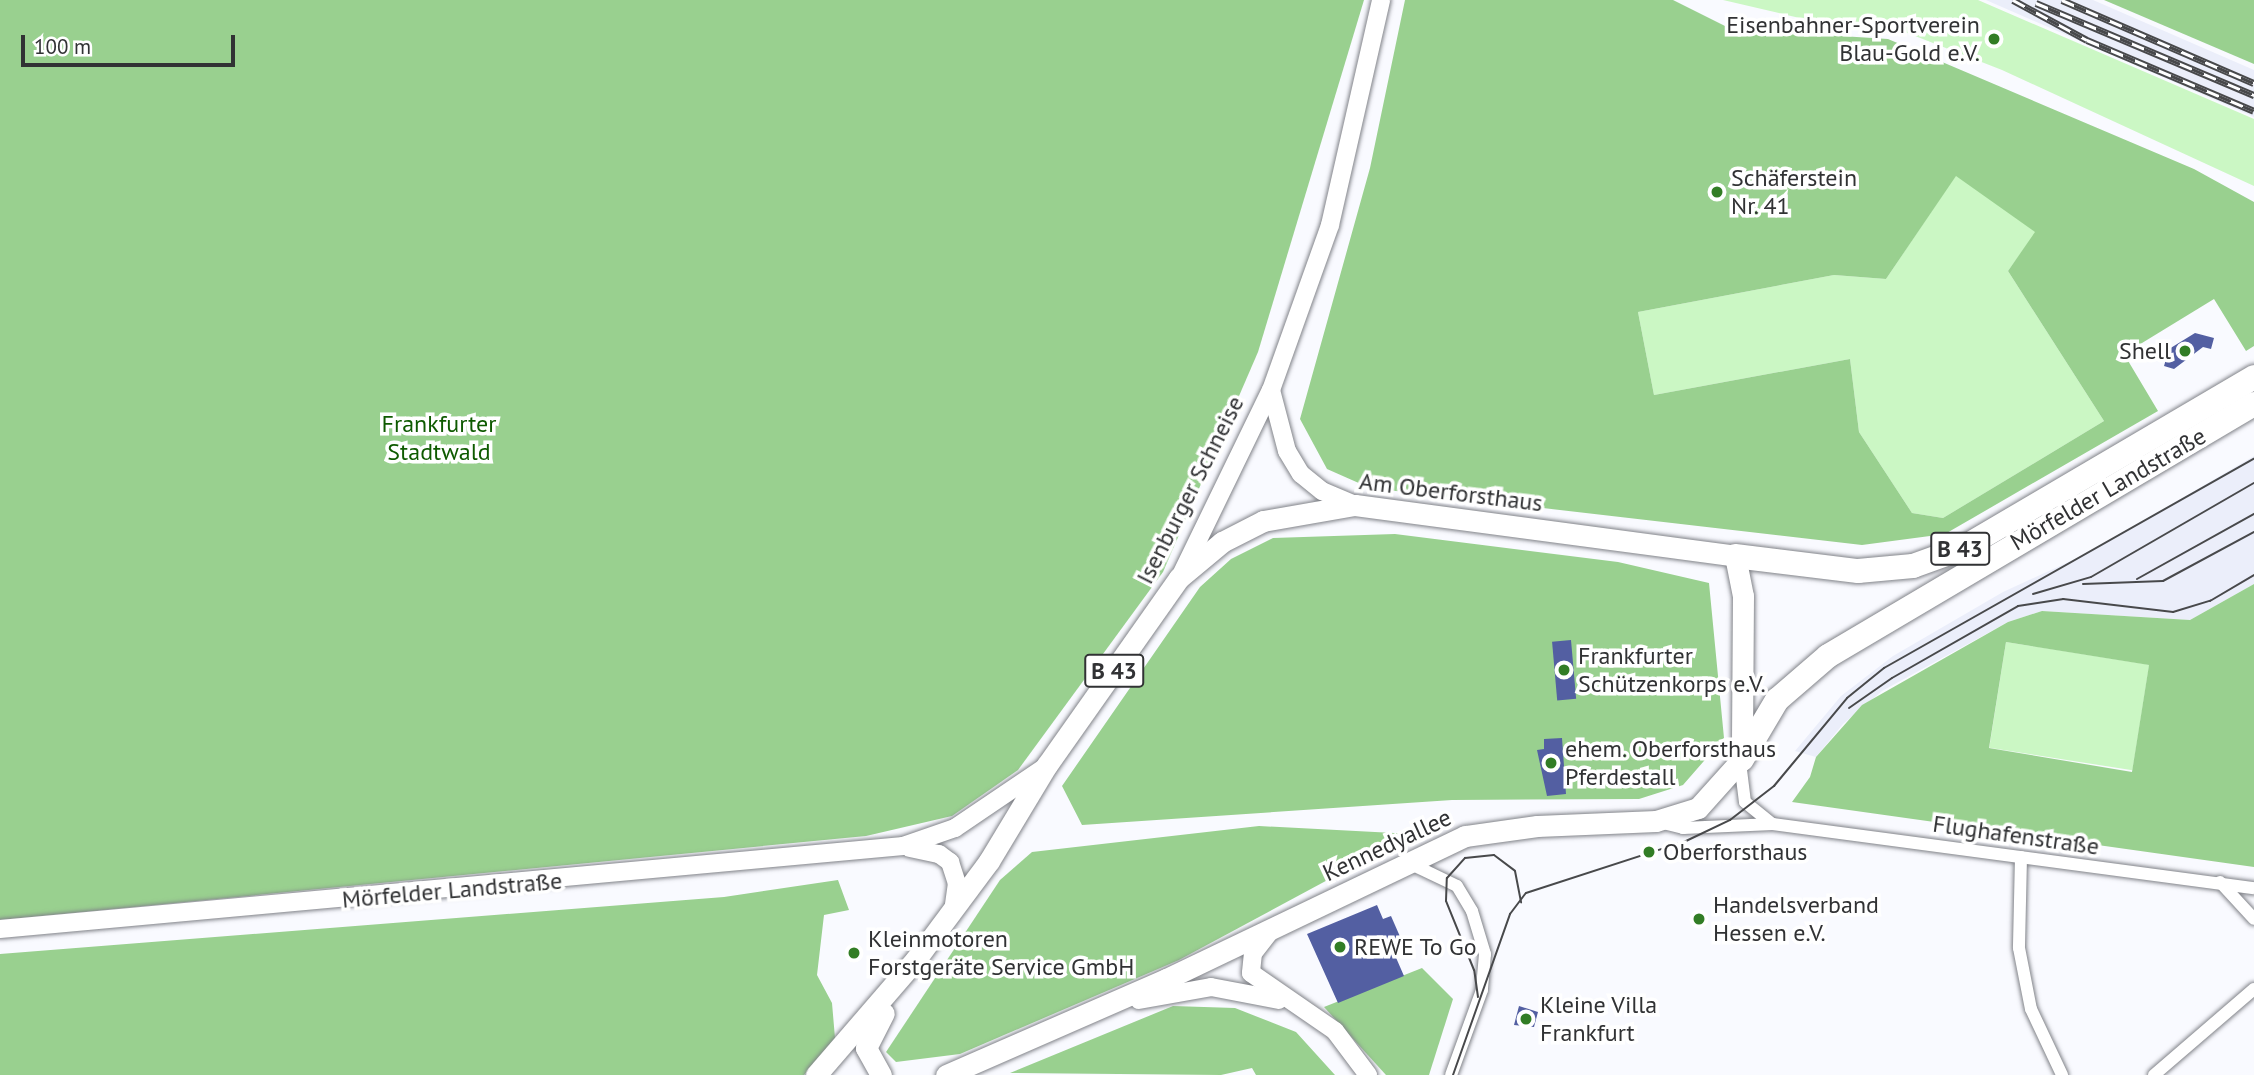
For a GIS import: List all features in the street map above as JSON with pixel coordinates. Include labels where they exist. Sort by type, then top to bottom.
[{"type":"highway","name":"Mörfelder Landstraße","points":[[1735,556],[1858,571],[1913,566],[1963,548],[2254,377]]},
{"type":"highway","name":"Mörfelder Landstraße","points":[[1741,761],[1777,700],[1828,656],[2254,404]]},
{"type":"main road","name":"Isenburger Schneise","points":[[816,1075],[953,910],[1047,765],[1179,578],[1270,390],[1330,225],[1381,0]]},
{"type":"main road","points":[[1270,390],[1287,451],[1301,474],[1321,491],[1355,505]]},
{"type":"main road","name":"Am Oberforsthaus","points":[[1179,578],[1222,542],[1263,521],[1355,505],[1735,556]]},
{"type":"main road","points":[[1735,556],[1743,596],[1741,761]]},
{"type":"main road","name":"Kennedyallee","points":[[946,1075],[1272,929],[1407,863],[1489,830],[1656,821],[1698,808],[1741,761]]},
{"type":"main road","name":"Mörfelder Landstraße","points":[[0,929],[903,846],[955,828],[1047,765]]},
{"type":"main road","name":"Mörfelder Landstraße","points":[[903,846],[949,861],[957,883],[953,910]]},
{"type":"main road","points":[[1272,929],[1253,953],[1249,969],[1290,1003],[1335,1031],[1368,1075]]},
{"type":"main road","points":[[881,1075],[867,1056],[869,1036],[925,946]]},
{"type":"main road","points":[[1105,1004],[1119,1007],[1156,994],[1211,987],[1290,1003]]},
{"type":"street","points":[[1741,761],[1745,802],[1773,824]]},
{"type":"street","name":"Flughafenstraße","points":[[1656,821],[1683,828],[1773,824],[2254,888]]},
{"type":"street","points":[[2021,858],[2021,960],[2031,1009],[2062,1075]]},
{"type":"street","points":[[1407,863],[1447,878],[1468,902],[1485,954],[1482,990],[1451,1075]]},
{"type":"street","points":[[2220,882],[2254,919]]},
{"type":"street","points":[[2154,1075],[2254,989]]},
{"type":"shaded area","points":[[1986,0],[2093,0],[2254,70],[2254,117]]},
{"type":"shaded area","points":[[2254,456],[2254,584],[2190,620],[2042,611],[2008,622],[1882,691],[1843,724],[1816,757],[1795,751],[1841,696],[1893,656],[2003,592],[2088,553]]},
{"type":"green space","name":"Frankfurter Stadtwald","points":[[0,0],[1364,0],[1258,352],[1163,572],[1018,770],[952,816],[866,836],[0,920]]},
{"type":"green space","points":[[1405,0],[1673,0],[1731,29],[1888,39],[2194,169],[2254,202],[2254,346],[2246,351],[2214,299],[2124,354],[2158,411],[1945,534],[1862,545],[1370,488],[1327,469],[1300,419],[1370,168]],"holes":[[[1956,176],[2035,232],[2008,271],[2104,421],[1943,518],[1912,513],[1859,432],[1850,359],[1654,395],[1638,312],[1834,275],[1886,279]]]},
{"type":"green space","points":[[1723,0],[1978,0],[2254,119],[2254,186],[2002,70],[1887,25],[1804,19]]},
{"type":"green space","points":[[2104,0],[2254,0],[2254,64]]},
{"type":"green space","points":[[1956,175],[2036,232],[2008,271],[2104,421],[1943,518],[1912,513],[1859,432],[1850,359],[1654,395],[1638,312],[1834,275],[1886,279]]},
{"type":"green space","points":[[1395,534],[1618,562],[1709,583],[1724,738],[1683,785],[1639,799],[1452,800],[1082,825],[1062,786],[1200,587],[1231,559],[1273,538]]},
{"type":"green space","points":[[2254,584],[2254,867],[1792,802],[1810,777],[1816,757],[1862,705],[2008,622],[2042,611],[2190,620]],"holes":[[[2006,642],[2149,665],[2132,772],[1989,748]]]},
{"type":"green space","points":[[2006,642],[2149,665],[2132,770],[1989,748]]},
{"type":"green space","points":[[1259,826],[1413,834],[1179,960],[960,1054],[896,1062],[886,1052],[1000,880],[1032,852]]},
{"type":"green space","points":[[838,880],[849,910],[824,915],[817,975],[832,1003],[835,1038],[804,1075],[0,1075],[0,954],[724,897]]},
{"type":"green space","points":[[1422,968],[1453,999],[1429,1075],[1386,1075],[1324,1007]]},
{"type":"green space","points":[[1173,1006],[1235,1008],[1296,1032],[1335,1075],[1256,1075],[1252,1068],[1221,1075],[1010,1073]]},
{"type":"building","name":"Shell","points":[[2195,333],[2214,338],[2211,349],[2203,347],[2174,369],[2164,366],[2169,349]]},
{"type":"building","name":"Frankfurter Schützenkorps e.V.","points":[[1571,640],[1576,699],[1557,700],[1552,642]]},
{"type":"building","name":"ehem. Oberforsthaus Pferdestall","points":[[1562,738],[1566,794],[1547,796],[1537,750],[1544,749],[1544,739]]},
{"type":"building","points":[[1377,905],[1383,919],[1391,916],[1405,948],[1394,953],[1404,976],[1338,1003],[1307,934]]},
{"type":"building","name":"Kleine Villa Frankfurt","points":[[1519,1006],[1538,1012],[1534,1027],[1514,1025]]},
{"type":"tram line","points":[[1453,1075],[1510,914],[1526,893],[1686,841],[1730,820],[1774,786],[1847,698],[1884,668],[2254,459]]},
{"type":"tram line","points":[[2033,594],[2091,577],[2254,483]]},
{"type":"tram line","points":[[2137,579],[2254,514]]},
{"type":"tram line","points":[[2083,584],[2163,581],[2254,532]]},
{"type":"tram line","points":[[1849,708],[1892,678],[2018,606],[2063,599],[2173,612],[2210,601],[2254,575]]},
{"type":"tram line","points":[[1478,997],[1474,970],[1446,901],[1447,878],[1465,858],[1494,855],[1515,871],[1521,902]]},
{"type":"railway","points":[[2013,0],[2087,40],[2254,111]]},
{"type":"railway","points":[[2062,0],[2254,83]]},
{"type":"railway","points":[[2036,3],[2254,95]]},
{"type":"place","name":"Eisenbahner-Sportverein Blau-Gold e.V.","points":[[1994,39]]},
{"type":"place","name":"Schäferstein Nr. 41","points":[[1717,192]]},
{"type":"place","name":"Shell","points":[[2185,351]]},
{"type":"place","name":"Frankfurter Schützenkorps e.V.","points":[[1564,670]]},
{"type":"place","name":"ehem. Oberforsthaus Pferdestall","points":[[1551,763]]},
{"type":"place","name":"Oberforsthaus","points":[[1649,852]]},
{"type":"place","name":"Handelsverband Hessen e.V.","points":[[1699,919]]},
{"type":"place","name":"REWE To Go","points":[[1340,947]]},
{"type":"place","name":"Kleinmotoren Forstgeräte Service GmbH","points":[[854,953]]},
{"type":"place","name":"Kleine Villa Frankfurt","points":[[1526,1019]]}]
